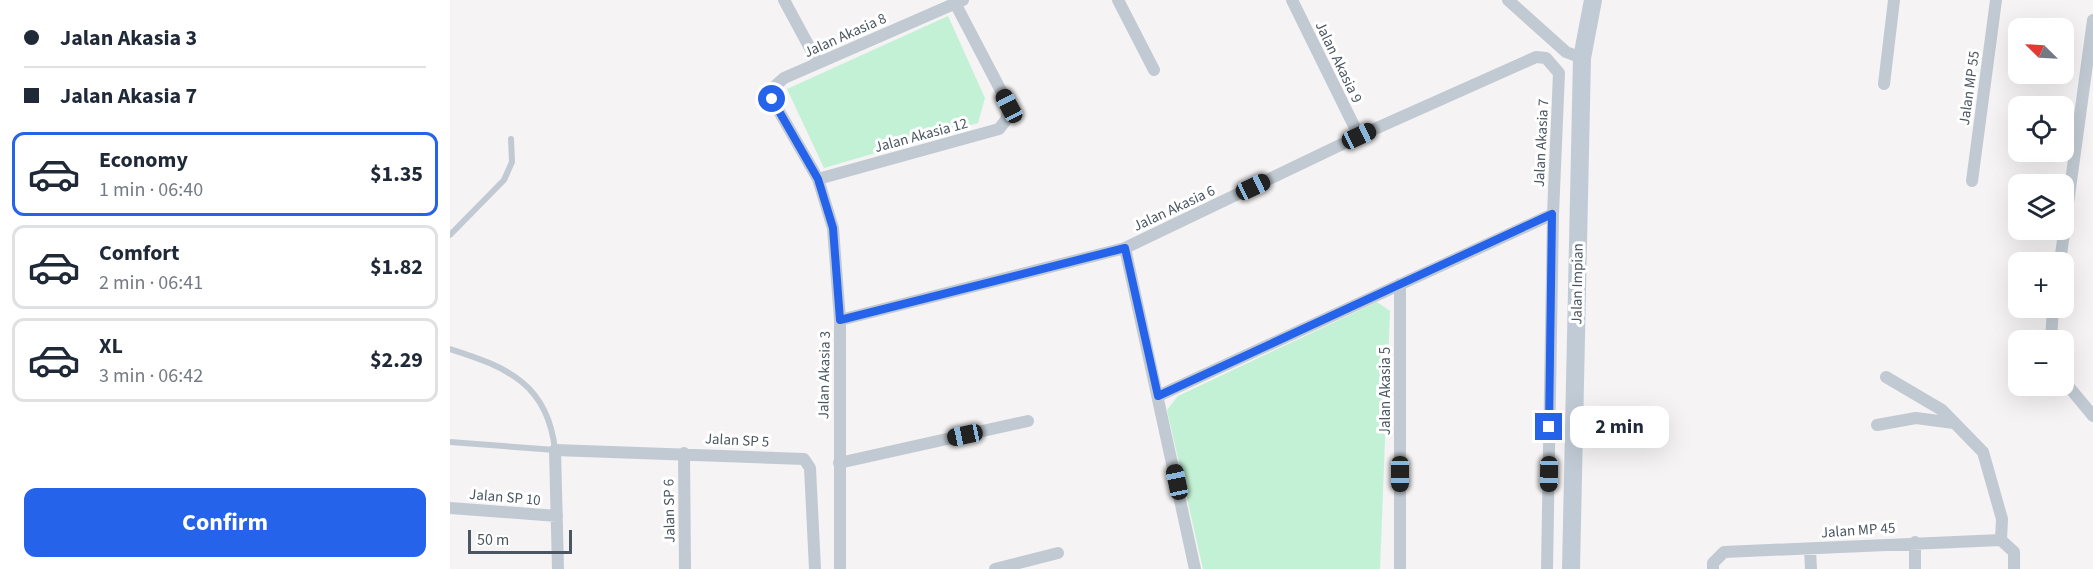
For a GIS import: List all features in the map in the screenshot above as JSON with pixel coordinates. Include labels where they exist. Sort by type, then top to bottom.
[{"type":"street","points":[[784,0],[818,63]]},
{"type":"street","points":[[1118,0],[1154,70]]},
{"type":"street","name":"Jalan Akasia 9","points":[[1292,0],[1359,136]]},
{"type":"street","points":[[1508,0],[1566,52],[1582,57]]},
{"type":"street","name":"Jalan Impian","points":[[1571,569],[1582,57],[1593,0]]},
{"type":"street","points":[[1884,84],[1894,0]]},
{"type":"street","name":"Jalan MP 55","points":[[1972,181],[1996,0]]},
{"type":"street","name":"Jalan Akasia 8","points":[[774,87],[784,78],[959,2]]},
{"type":"street","name":"Jalan Akasia 12","points":[[818,179],[999,129],[1006,120],[1009,106],[959,2]]},
{"type":"street","points":[[2061,252],[2093,20]]},
{"type":"street","name":"Jalan Akasia 6","points":[[840,320],[1125,248],[1359,136],[1536,57]]},
{"type":"street","name":"Jalan Akasia 7","points":[[1536,57],[1546,58],[1559,73],[1552,214],[1547,569]]},
{"type":"street","name":"Jalan Akasia 3","points":[[774,87],[772,99],[818,179],[833,228],[840,320],[840,569]]},
{"type":"street","points":[[1158,396],[1552,214]]},
{"type":"street","points":[[1125,248],[1195,569]]},
{"type":"street","name":"Jalan Akasia 5","points":[[1400,284],[1400,569]]},
{"type":"street","points":[[1886,377],[1942,410],[1983,452],[2002,519],[2001,540],[2014,552],[2014,569]]},
{"type":"street","points":[[2074,393],[2093,416]]},
{"type":"street","points":[[1877,425],[1916,418],[1954,423]]},
{"type":"street","points":[[839,463],[1028,421]]},
{"type":"street","points":[[555,450],[558,569]]},
{"type":"street","name":"Jalan SP 5","points":[[555,450],[801,458],[807,461],[810,468],[815,569]]},
{"type":"street","name":"Jalan SP 6","points":[[684,453],[685,569]]},
{"type":"street","name":"Jalan SP 10","points":[[450,508],[557,516]]},
{"type":"street","name":"Jalan MP 45","points":[[1713,569],[1718,556],[1724,552],[2001,540]]},
{"type":"street","points":[[1915,542],[1915,569]]},
{"type":"street","points":[[1810,549],[1811,569]]},
{"type":"street","points":[[995,569],[1059,553]]},
{"type":"lane","points":[[450,235],[504,180],[512,162],[511,139]]},
{"type":"lane","points":[[450,349],[475,357],[517,377],[539,397],[553,429],[555,450],[450,442]]},
{"type":"green space","points":[[948,16],[985,98],[978,123],[824,168],[787,89]]},
{"type":"green space","points":[[1377,302],[1390,311],[1380,569],[1203,569],[1167,410],[1178,396]]},
{"type":"route","points":[[772,99],[818,179],[833,228],[840,320],[1125,248],[1158,396],[1552,214],[1549,427]]}]
